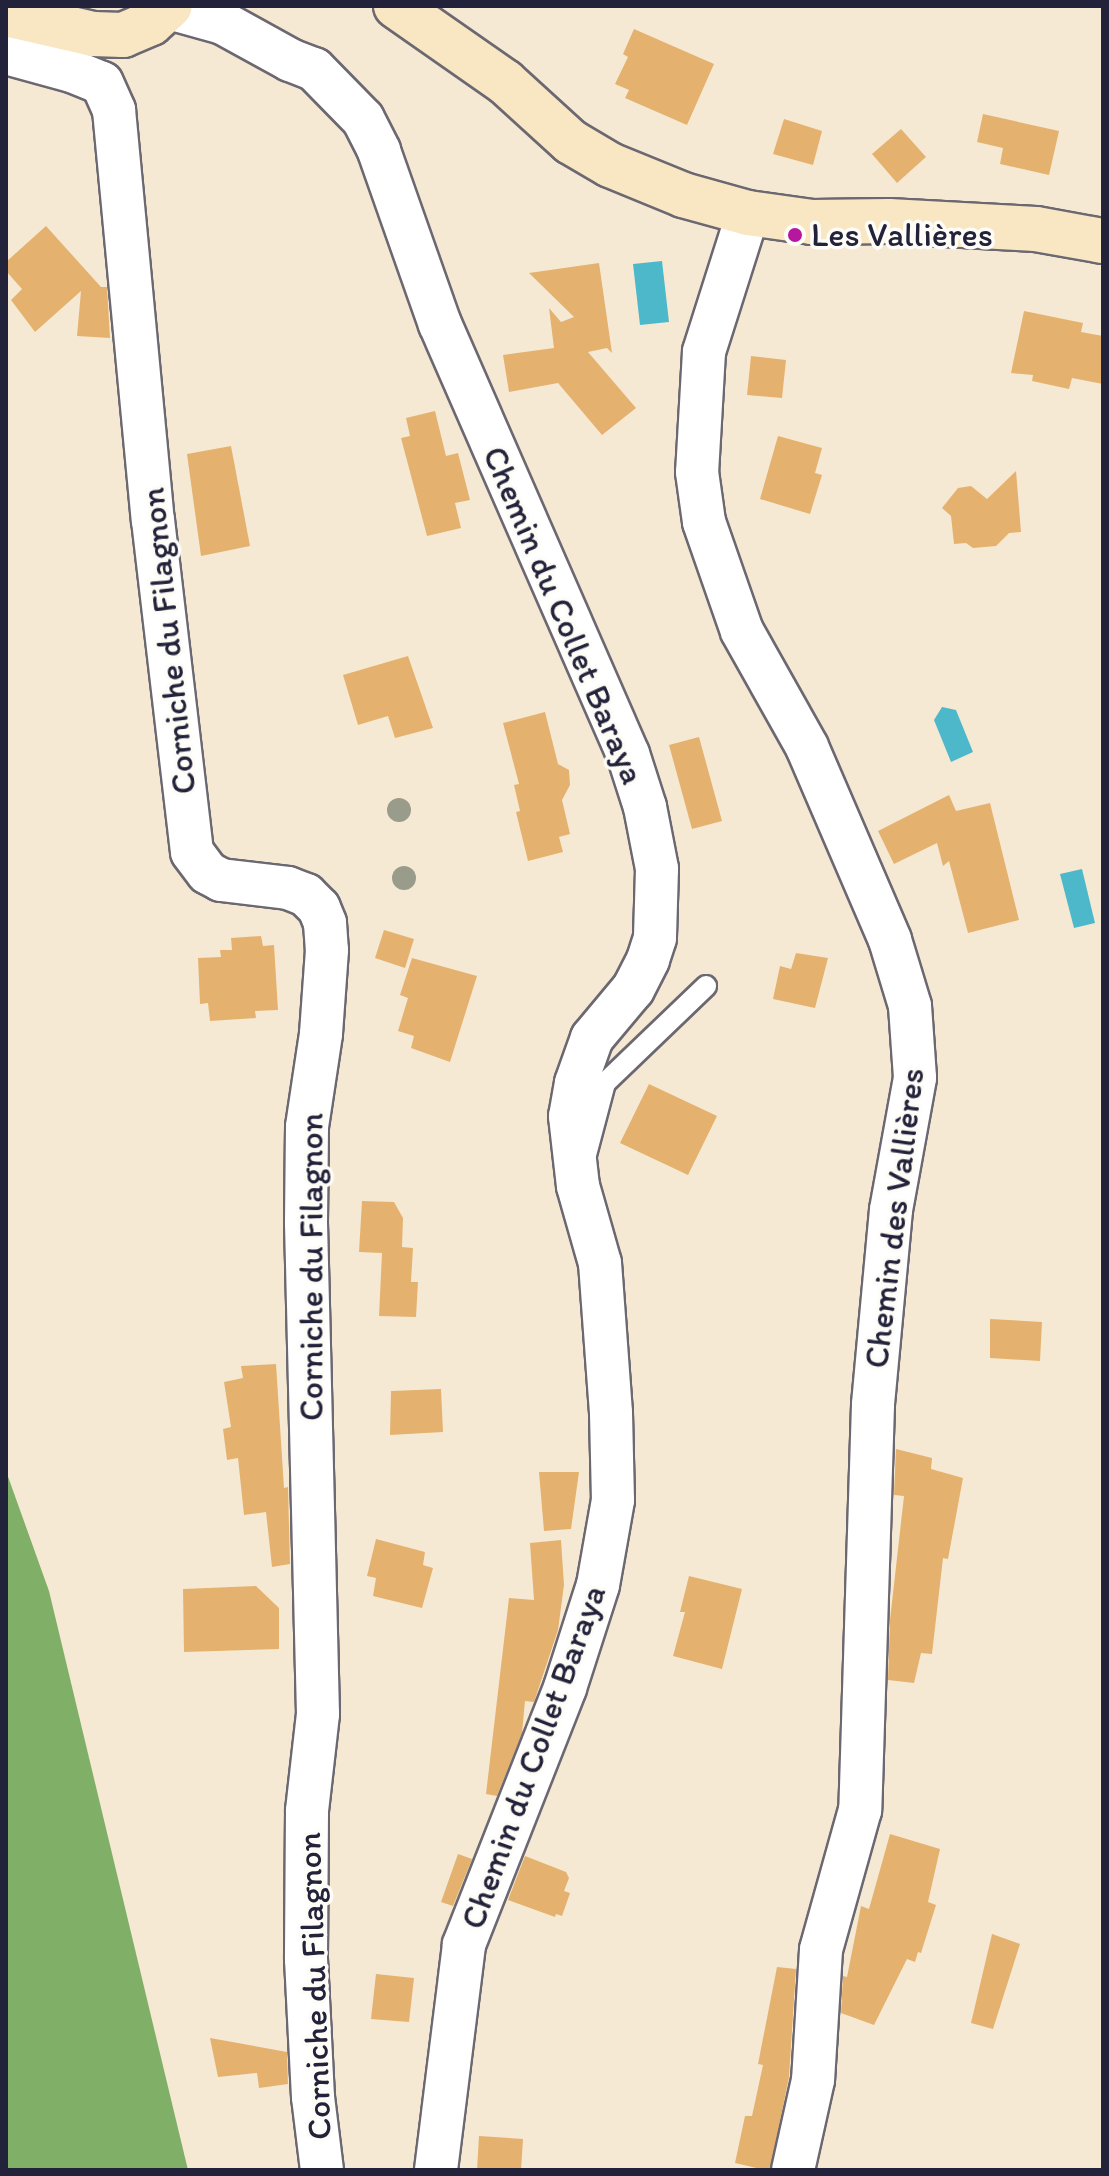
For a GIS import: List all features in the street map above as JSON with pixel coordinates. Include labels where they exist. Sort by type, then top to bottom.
[{"type":"street","points":[[396,6],[505,82],[571,142],[610,165],[672,191],[748,213],[812,222],[889,221],[1036,229],[1103,241]]},
{"type":"street","points":[[6,14],[93,34],[123,35],[151,23],[170,7]]},
{"type":"street","name":"Chemin du Collet Baraya","points":[[170,7],[223,23],[290,60],[314,69],[363,119],[379,151],[440,324],[628,754],[645,807],[657,869],[655,938],[633,989],[592,1038],[576,1083],[570,1116],[578,1186],[600,1263],[611,1413],[613,1500],[598,1585],[565,1688],[464,1945],[436,2170]]},
{"type":"street","name":"Corniche du Filagnon","points":[[6,53],[72,71],[102,83],[114,110],[153,520],[192,852],[208,873],[221,880],[288,888],[306,895],[319,908],[325,923],[327,950],[321,1034],[307,1127],[306,1223],[318,1714],[307,1811],[306,1959],[313,2097],[322,2170]]},
{"type":"street","name":"Chemin des Vallières","points":[[748,213],[704,352],[697,472],[704,522],[742,631],[807,747],[890,940],[910,1006],[915,1078],[891,1210],[873,1405],[860,1810],[821,1950],[813,2080],[793,2170]]},
{"type":"lane","points":[[578,1186],[605,1083],[706,986]]},
{"type":"green space","points":[[6,1471],[49,1591],[188,2170],[6,2170]]},
{"type":"water","points":[[662,261],[669,322],[640,325],[633,264]]},
{"type":"water","points":[[942,707],[956,710],[973,752],[951,762],[934,720]]},
{"type":"water","points":[[1082,869],[1095,923],[1074,928],[1060,874]]},
{"type":"building","points":[[634,29],[714,64],[687,125],[625,98],[629,90],[615,84],[628,57],[623,54]]},
{"type":"building","points":[[983,114],[1059,131],[1049,175],[1000,164],[1003,148],[977,142]]},
{"type":"building","points":[[784,119],[822,131],[813,165],[773,154]]},
{"type":"building","points":[[901,129],[926,157],[897,183],[872,154]]},
{"type":"building","points":[[46,226],[101,287],[107,287],[110,338],[77,336],[81,291],[35,332],[11,300],[22,289],[6,271],[6,262]]},
{"type":"building","points":[[599,263],[612,353],[607,348],[588,352],[636,408],[602,435],[558,383],[509,392],[503,355],[554,348],[549,308],[561,322],[574,317],[529,273]]},
{"type":"building","points":[[1024,311],[1083,323],[1081,332],[1103,336],[1103,384],[1072,378],[1069,389],[1032,381],[1033,375],[1011,373]]},
{"type":"building","points":[[751,356],[786,360],[782,398],[747,395]]},
{"type":"building","points":[[435,411],[446,456],[458,453],[470,500],[455,503],[461,528],[427,536],[401,438],[410,436],[406,418]]},
{"type":"building","points":[[778,436],[822,448],[815,473],[822,475],[810,514],[760,499]]},
{"type":"building","points":[[231,446],[250,546],[201,556],[187,454]]},
{"type":"building","points":[[1016,471],[1021,532],[1009,533],[996,546],[973,548],[966,543],[954,544],[951,516],[942,508],[958,488],[971,486],[987,499]]},
{"type":"building","points":[[408,656],[433,728],[395,738],[388,716],[358,725],[343,675]]},
{"type":"building","points":[[545,712],[558,764],[569,770],[570,785],[562,800],[570,834],[559,837],[563,852],[528,861],[516,812],[520,811],[514,785],[519,784],[503,723]]},
{"type":"building","points":[[699,737],[722,821],[692,829],[669,745]]},
{"type":"building","points":[[949,795],[956,811],[990,803],[1019,920],[968,933],[949,861],[943,866],[937,843],[894,864],[878,831]]},
{"type":"building","points":[[384,930],[414,939],[405,968],[375,958]]},
{"type":"building","points":[[261,936],[263,946],[274,945],[278,1010],[255,1011],[256,1018],[210,1021],[208,1003],[200,1004],[198,958],[221,957],[220,950],[232,950],[231,938]]},
{"type":"building","points":[[796,953],[828,958],[815,1008],[773,999],[780,966],[791,969]]},
{"type":"building","points":[[412,958],[477,976],[450,1062],[411,1048],[414,1036],[398,1031],[408,998],[400,995]]},
{"type":"building","points":[[649,1084],[717,1116],[688,1175],[620,1143]]},
{"type":"building","points":[[362,1201],[394,1202],[403,1218],[402,1247],[413,1248],[411,1282],[418,1282],[416,1317],[379,1316],[382,1253],[359,1252]]},
{"type":"building","points":[[990,1319],[1042,1322],[1040,1361],[990,1358]]},
{"type":"building","points":[[276,1364],[284,1488],[288,1487],[290,1564],[272,1567],[266,1512],[244,1515],[238,1458],[227,1460],[223,1429],[231,1427],[224,1382],[243,1378],[241,1366]]},
{"type":"building","points":[[441,1389],[443,1432],[390,1435],[391,1391]]},
{"type":"building","points":[[896,1449],[932,1458],[931,1469],[963,1478],[948,1559],[943,1558],[932,1654],[921,1653],[914,1683],[888,1680],[890,1620],[904,1496],[894,1495]]},
{"type":"building","points":[[539,1472],[579,1472],[571,1529],[544,1531]]},
{"type":"building","points":[[376,1539],[425,1552],[423,1565],[433,1568],[422,1608],[373,1596],[376,1578],[367,1576]]},
{"type":"building","points":[[561,1540],[564,1585],[558,1630],[534,1702],[525,1701],[522,1733],[497,1796],[486,1794],[509,1598],[534,1600],[530,1543]]},
{"type":"building","points":[[689,1576],[742,1589],[722,1669],[673,1656],[685,1612],[680,1612]]},
{"type":"building","points":[[256,1586],[279,1608],[279,1649],[184,1652],[183,1589]]},
{"type":"building","points":[[890,1834],[940,1849],[928,1902],[936,1905],[921,1953],[918,1952],[915,1962],[907,1959],[874,2025],[841,2013],[843,1976],[847,1977],[861,1906],[869,1909]]},
{"type":"building","points":[[458,1854],[472,1859],[453,1906],[441,1902]]},
{"type":"building","points":[[525,1856],[566,1872],[569,1878],[564,1891],[570,1893],[562,1916],[556,1914],[555,1917],[508,1900]]},
{"type":"building","points":[[992,1934],[1020,1944],[993,2029],[971,2023]]},
{"type":"building","points":[[777,1967],[796,1969],[789,2077],[770,2170],[765,2170],[735,2163],[745,2116],[752,2116],[763,2065],[758,2064]]},
{"type":"building","points":[[376,1974],[414,1978],[409,2022],[371,2019]]},
{"type":"building","points":[[210,2038],[287,2052],[288,2084],[259,2088],[257,2073],[218,2077]]},
{"type":"building","points":[[479,2136],[523,2139],[521,2170],[477,2170]]},
{"type":"place","name":"Les Vallières","points":[[795,235]]}]
